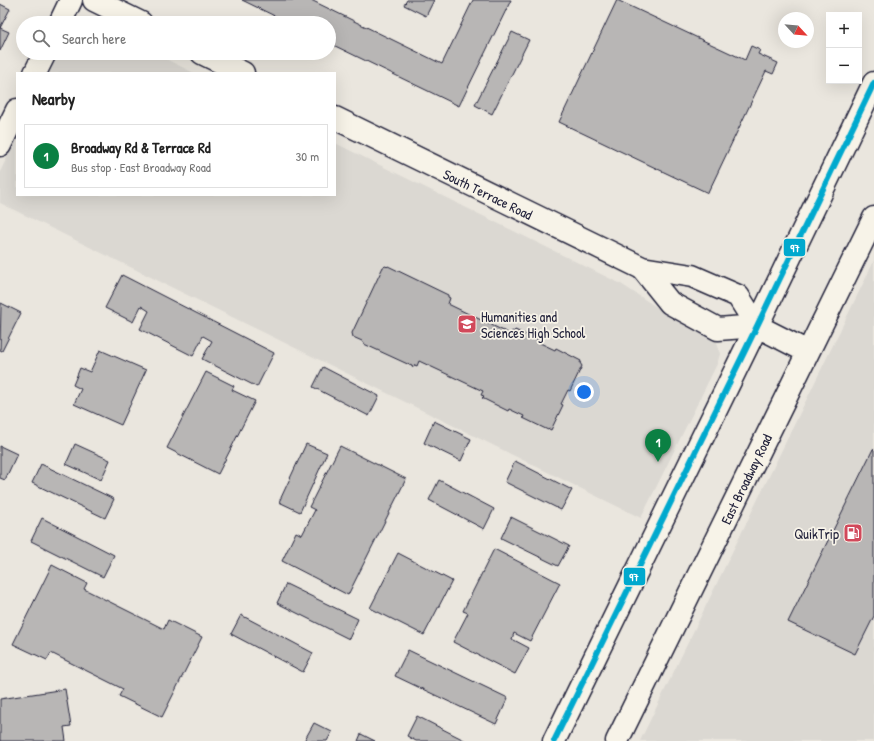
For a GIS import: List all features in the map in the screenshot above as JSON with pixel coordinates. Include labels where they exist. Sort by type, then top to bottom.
[{"type":"main road","points":[[63,16],[71,0]]},
{"type":"main road","points":[[94,0],[127,16]]},
{"type":"main road","points":[[36,72],[42,60]]},
{"type":"main road","points":[[216,60],[241,72]]},
{"type":"main road","points":[[554,741],[874,84]]},
{"type":"main road","points":[[0,145],[16,112]]},
{"type":"main road","name":"South Terrace Road","points":[[336,118],[642,268],[692,276],[738,296],[757,326],[718,329],[670,303],[642,268]]},
{"type":"main road","name":"East Broadway Road","points":[[617,741],[874,218]]},
{"type":"main road","points":[[757,326],[808,352]]},
{"type":"shaded area","points":[[54,60],[168,60],[192,72],[48,72]]},
{"type":"shaded area","name":"Humanities and Sciences High School","points":[[16,139],[16,196],[336,196],[336,143],[621,284],[667,314],[709,334],[717,342],[720,354],[717,364],[641,518],[0,203],[0,172]]},
{"type":"shaded area","points":[[874,261],[874,741],[640,741]]},
{"type":"building","points":[[242,0],[311,0],[442,64],[473,0],[511,0],[459,106],[336,46],[336,16],[275,16]]},
{"type":"building","points":[[407,0],[434,0],[426,16],[404,5]]},
{"type":"building","points":[[617,0],[745,60],[751,46],[760,50],[758,54],[778,63],[773,74],[766,71],[708,193],[559,122]]},
{"type":"building","points":[[0,4],[10,9],[0,28]]},
{"type":"building","points":[[0,28],[9,32],[0,51]]},
{"type":"building","points":[[512,32],[529,40],[492,114],[475,105]]},
{"type":"building","name":"Humanities and Sciences High School","points":[[386,266],[448,295],[450,298],[448,304],[510,334],[515,330],[581,361],[580,363],[582,366],[570,391],[568,390],[561,404],[563,405],[551,430],[523,418],[524,416],[509,409],[508,411],[482,398],[484,396],[481,395],[483,391],[419,361],[417,366],[415,365],[414,367],[364,344],[362,341],[353,337],[352,333],[383,267]]},
{"type":"building","points":[[122,275],[274,353],[257,387],[202,359],[212,341],[203,336],[193,356],[140,329],[149,311],[141,306],[133,322],[105,308]]},
{"type":"building","points":[[1,303],[21,313],[2,351],[0,350]]},
{"type":"building","points":[[100,350],[146,370],[121,425],[74,404],[81,389],[73,385],[80,368],[90,372]]},
{"type":"building","points":[[323,367],[379,396],[369,416],[313,387]]},
{"type":"building","points":[[206,372],[234,386],[232,390],[255,401],[218,474],[167,448]]},
{"type":"building","points":[[434,421],[471,439],[461,461],[424,443]]},
{"type":"building","points":[[75,444],[110,460],[101,480],[66,464]]},
{"type":"building","points":[[306,444],[327,453],[300,512],[279,502]]},
{"type":"building","points":[[0,446],[17,454],[5,480],[0,478]]},
{"type":"building","points":[[340,446],[406,479],[348,595],[282,561],[296,532],[302,535],[315,510],[309,507]]},
{"type":"building","name":"QuikTrip","points":[[873,449],[874,616],[855,654],[788,622]]},
{"type":"building","points":[[515,461],[572,490],[561,510],[505,482]]},
{"type":"building","points":[[41,464],[114,499],[105,518],[32,483]]},
{"type":"building","points":[[439,480],[494,509],[484,529],[429,500]]},
{"type":"building","points":[[511,517],[569,546],[558,566],[501,538]]},
{"type":"building","points":[[42,518],[114,555],[103,577],[31,541]]},
{"type":"building","points":[[494,549],[560,583],[530,641],[514,633],[512,639],[529,648],[515,674],[453,642],[468,613],[463,611]]},
{"type":"building","points":[[398,553],[452,581],[424,635],[370,608]]},
{"type":"building","points":[[52,565],[87,583],[84,589],[164,629],[168,620],[202,637],[162,717],[119,696],[123,689],[51,653],[47,660],[13,644]]},
{"type":"building","points":[[286,584],[358,619],[349,639],[277,603]]},
{"type":"building","points":[[241,615],[313,653],[303,672],[231,634]]},
{"type":"building","points":[[408,650],[508,698],[496,724],[395,676]]},
{"type":"building","points":[[65,689],[71,726],[64,727],[66,741],[0,741],[0,699]]},
{"type":"building","points":[[417,716],[466,741],[416,741],[407,736]]},
{"type":"building","points":[[314,723],[332,732],[327,741],[304,741]]},
{"type":"building","points":[[361,734],[375,741],[358,741]]},
{"type":"transit line","name":"97","points":[[554,741],[874,83]]},
{"type":"place","name":"Humanities and Sciences High School","points":[[467,324]]},
{"type":"place","name":"Broadway Rd & Terrace Rd","points":[[658,462]]},
{"type":"place","name":"QuikTrip","points":[[853,533]]}]
